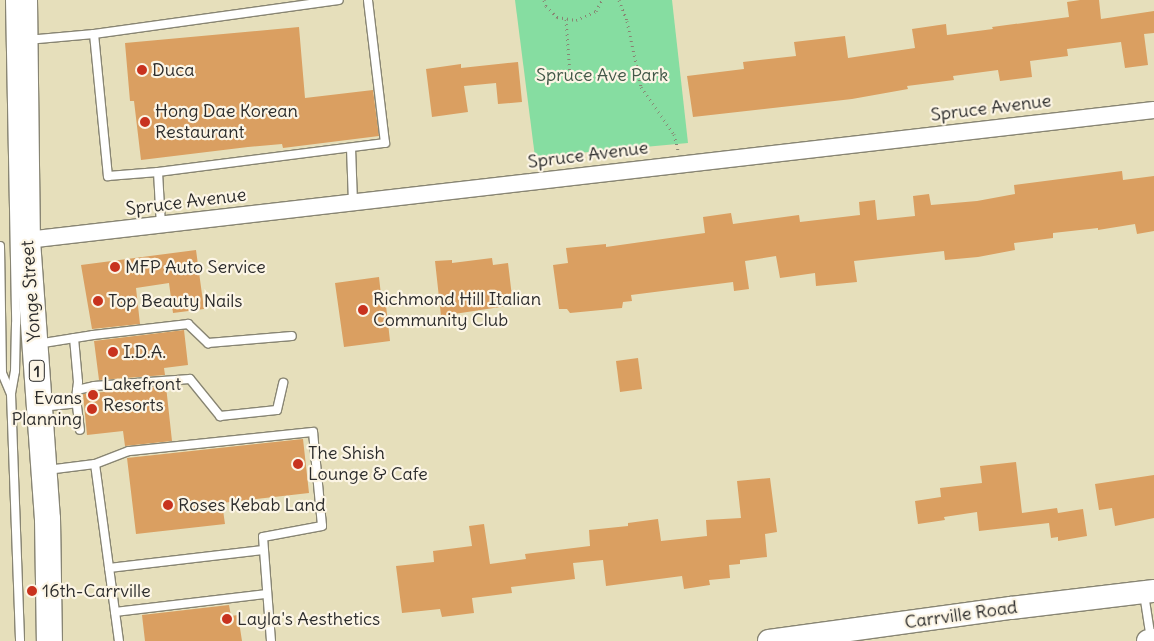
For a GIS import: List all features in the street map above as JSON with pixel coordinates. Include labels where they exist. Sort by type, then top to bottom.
[{"type":"main road","name":"Yonge Street","points":[[24,0],[27,240],[44,470],[49,641]]},
{"type":"main road","name":"Carrville Road","points":[[769,641],[1011,608],[1149,592]]},
{"type":"street","name":"Spruce Avenue","points":[[27,240],[1154,110]]},
{"type":"lane","points":[[10,0],[16,324],[15,371],[11,394],[20,641]]},
{"type":"lane","points":[[25,41],[94,34],[339,0]]},
{"type":"lane","points":[[94,34],[108,176],[158,172],[386,143],[368,0]]},
{"type":"lane","points":[[350,148],[353,203]]},
{"type":"lane","points":[[158,172],[161,225]]},
{"type":"lane","points":[[0,246],[2,372],[11,394]]},
{"type":"lane","points":[[35,344],[188,324],[208,343],[292,336]]},
{"type":"lane","points":[[74,338],[80,430]]},
{"type":"lane","points":[[77,390],[94,386],[190,379],[220,416],[277,410],[283,383]]},
{"type":"lane","points":[[39,407],[77,403]]},
{"type":"lane","points":[[44,470],[95,464],[129,451],[313,432],[322,526],[263,537],[271,641]]},
{"type":"lane","points":[[95,464],[119,641]]},
{"type":"lane","points":[[109,568],[263,550]]},
{"type":"lane","points":[[1149,592],[1151,641]]},
{"type":"lane","points":[[115,612],[267,594]]},
{"type":"path","points":[[544,0],[552,13],[566,19],[576,20],[596,11],[602,0]]},
{"type":"path","points":[[619,0],[627,21],[641,87],[674,134],[679,150]]},
{"type":"path","points":[[566,19],[570,74]]},
{"type":"green space","name":"Spruce Ave Park","points":[[515,0],[672,0],[688,143],[535,157]]},
{"type":"building","points":[[1099,0],[1101,19],[1154,11],[1154,33],[1144,34],[1148,65],[1125,68],[1121,42],[1067,49],[1068,56],[1030,61],[1032,77],[1000,81],[998,70],[953,76],[954,80],[907,86],[908,89],[852,99],[693,117],[687,76],[744,69],[743,62],[796,56],[794,42],[845,36],[848,58],[915,48],[912,29],[946,24],[947,35],[1069,17],[1067,2]]},
{"type":"building","points":[[299,27],[305,98],[373,90],[379,136],[283,148],[282,144],[141,160],[134,101],[130,101],[125,43]]},
{"type":"building","points":[[518,62],[522,102],[498,104],[496,83],[464,86],[468,112],[432,117],[426,69],[461,64],[461,68]]},
{"type":"building","points":[[1122,171],[1123,180],[1154,176],[1154,231],[1137,234],[1135,224],[1098,230],[1098,228],[1053,233],[1053,238],[1014,243],[1015,250],[978,257],[945,260],[944,251],[854,261],[857,282],[816,286],[815,273],[780,278],[776,256],[745,261],[749,289],[734,291],[733,282],[631,295],[632,301],[623,302],[622,308],[570,313],[567,309],[559,309],[553,265],[568,263],[566,248],[606,244],[606,247],[705,233],[703,217],[731,213],[733,224],[799,215],[800,222],[860,215],[859,202],[875,200],[877,220],[915,216],[913,196],[929,194],[931,205],[977,201],[1015,194],[1014,185]]},
{"type":"building","points":[[196,250],[204,309],[173,313],[169,283],[136,288],[140,324],[92,329],[81,265]]},
{"type":"building","points":[[492,258],[493,265],[508,263],[513,305],[441,316],[435,261],[452,260],[452,263]]},
{"type":"building","name":"Richmond Hill Italian Community Club","points":[[379,277],[382,304],[386,305],[390,341],[344,347],[335,283]]},
{"type":"building","points":[[184,330],[188,365],[164,368],[165,375],[99,380],[94,341]]},
{"type":"building","points":[[638,358],[642,389],[620,392],[616,361]]},
{"type":"building","points":[[166,386],[172,441],[125,446],[123,431],[87,435],[83,394]]},
{"type":"building","points":[[303,439],[309,493],[222,503],[225,524],[136,534],[127,458]]},
{"type":"building","points":[[1016,462],[1022,513],[1057,508],[1058,513],[1083,509],[1087,536],[1058,541],[1058,537],[1051,538],[1049,523],[979,531],[977,512],[944,517],[945,520],[918,524],[915,501],[941,497],[940,488],[982,483],[980,466]]},
{"type":"building","points":[[1154,475],[1154,518],[1115,526],[1112,508],[1099,510],[1095,484]]},
{"type":"building","points":[[770,478],[777,532],[765,534],[767,557],[740,560],[740,564],[729,565],[730,578],[709,580],[710,585],[684,589],[682,576],[606,586],[603,560],[573,563],[575,579],[511,587],[512,593],[472,598],[474,613],[442,617],[440,609],[402,613],[396,566],[434,562],[433,551],[472,546],[469,526],[484,524],[490,564],[526,559],[525,554],[590,546],[589,530],[628,526],[628,523],[658,519],[661,541],[707,536],[706,520],[741,518],[737,481]]},
{"type":"building","points":[[229,605],[231,616],[238,615],[242,641],[145,641],[142,615]]},
{"type":"place","name":"Duca","points":[[142,70]]},
{"type":"place","name":"Hong Dae Korean Restaurant","points":[[145,122]]},
{"type":"place","name":"MFP Auto Service","points":[[115,267]]},
{"type":"place","name":"Top Beauty Nails","points":[[98,301]]},
{"type":"place","name":"Richmond Hill Italian Community Club","points":[[363,310]]},
{"type":"place","name":"I.D.A.","points":[[113,352]]},
{"type":"place","name":"Lakefront Resorts","points":[[93,395]]},
{"type":"place","name":"Evans Planning","points":[[92,409]]},
{"type":"place","name":"The Shish Lounge & Cafe","points":[[298,464]]},
{"type":"place","name":"Roses Kebab Land","points":[[168,505]]},
{"type":"place","name":"16th-Carrville","points":[[32,591]]},
{"type":"place","name":"Layla's Aesthetics","points":[[227,619]]}]
